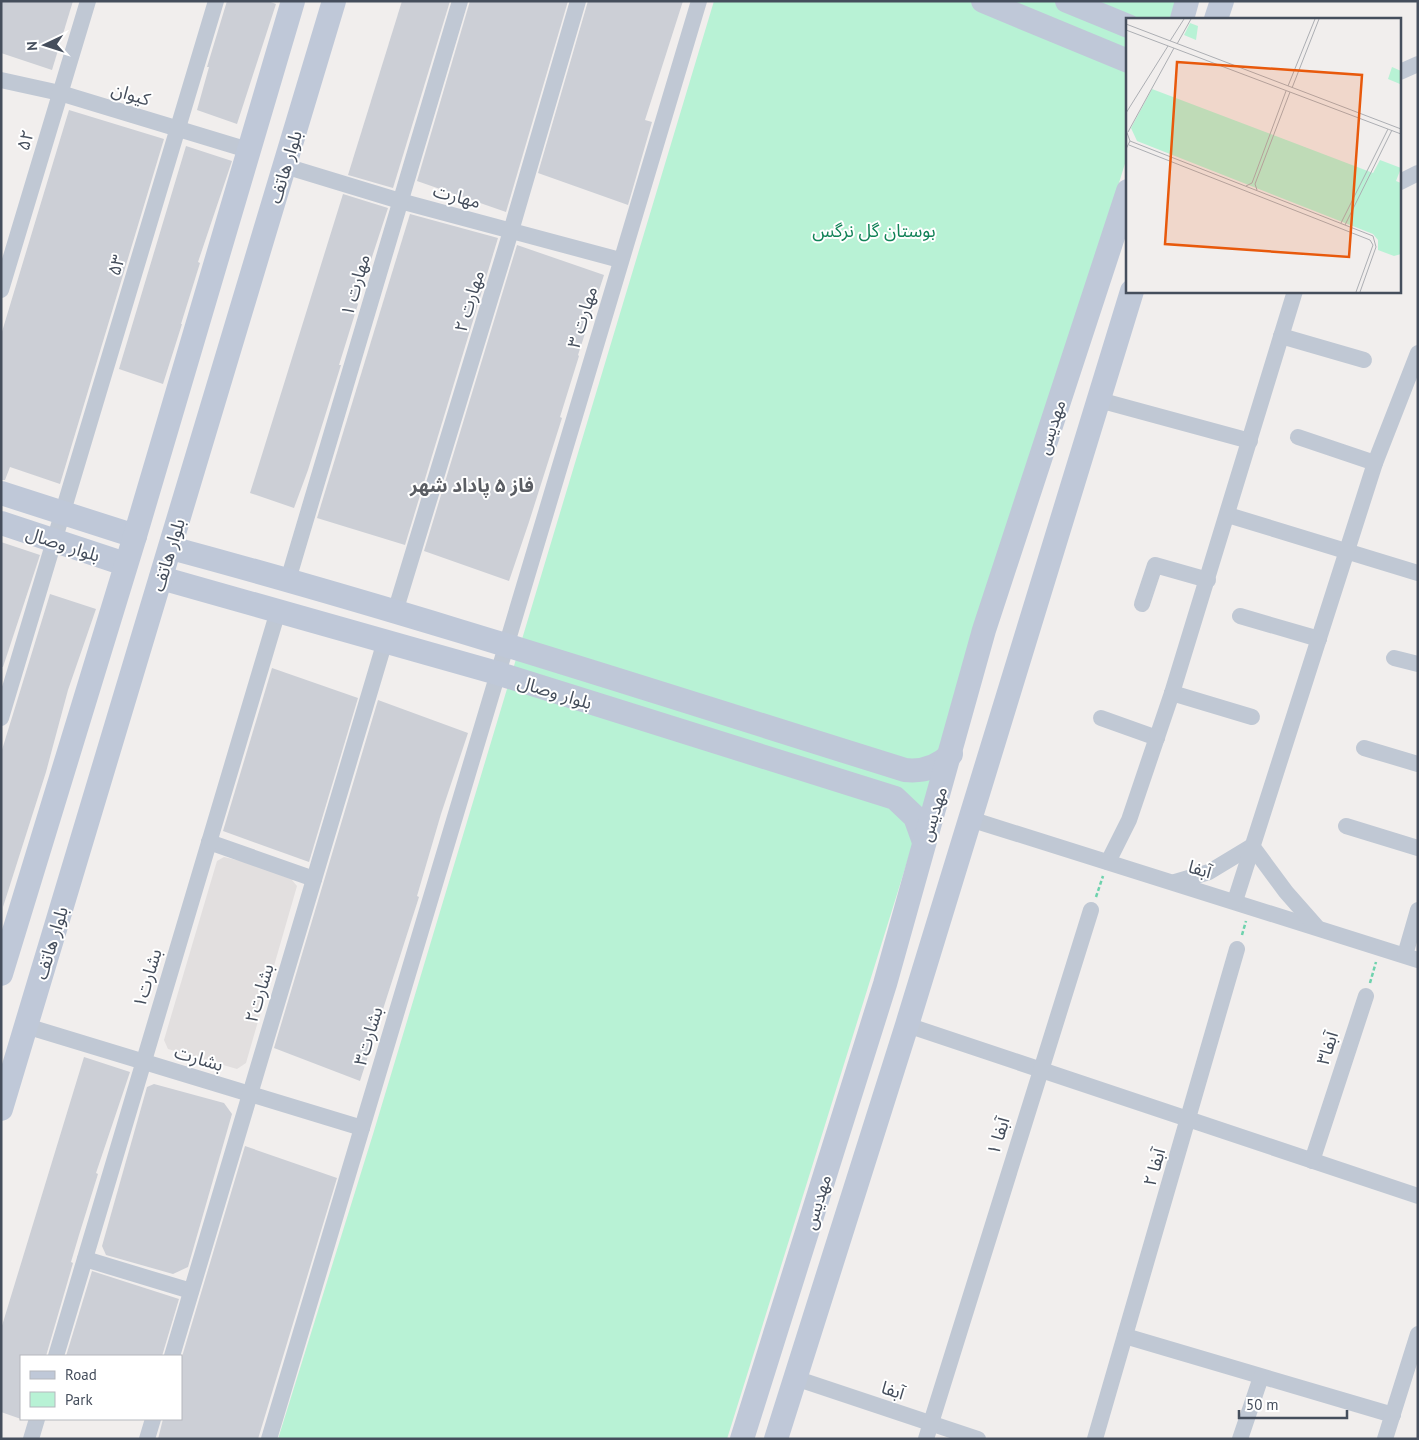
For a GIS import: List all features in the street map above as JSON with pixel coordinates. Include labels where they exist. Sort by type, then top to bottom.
[{"type":"street","name":"۵۲","points":[[1,290],[88,1]]},
{"type":"street","name":"۵۳","points":[[1,718],[216,1]]},
{"type":"street","points":[[1,974],[135,536],[293,1]]},
{"type":"street","name":"بلوار هاتف","points":[[1,1109],[7,1071],[26,1026],[334,1]]},
{"type":"street","name":"مهارت ۱","points":[[288,580],[460,1]]},
{"type":"street","name":"مهارت ۲","points":[[395,612],[511,231],[578,1]]},
{"type":"street","name":"مهارت ۳","points":[[505,645],[699,1]]},
{"type":"street","points":[[983,1],[1126,60]]},
{"type":"street","points":[[1067,1],[1126,25]]},
{"type":"street","points":[[1182,18],[1187,1]]},
{"type":"street","points":[[1216,18],[1222,1]]},
{"type":"street","points":[[1402,71],[1418,64]]},
{"type":"street","name":"کیوان","points":[[1,80],[60,93],[248,150]]},
{"type":"street","name":"مهارت","points":[[285,166],[400,201],[620,260]]},
{"type":"street","points":[[1402,181],[1418,173]]},
{"type":"street","name":"مهدیس","points":[[742,1439],[885,984],[924,842],[951,754],[984,630],[1126,197]]},
{"type":"street","name":"مهدیس","points":[[776,1439],[907,1025],[1132,292]]},
{"type":"street","points":[[1108,862],[1129,820],[1172,693],[1295,292]]},
{"type":"street","points":[[1087,319],[1121,328]]},
{"type":"street","points":[[1281,336],[1364,360]]},
{"type":"street","points":[[1235,901],[1375,463],[1418,353]]},
{"type":"street","points":[[1099,400],[1250,441]]},
{"type":"street","points":[[1298,437],[1375,463]]},
{"type":"street","name":"بلوار وصال","points":[[1,493],[135,536]]},
{"type":"street","points":[[1228,515],[1418,573]]},
{"type":"street","name":"بلوار وصال","points":[[1,524],[125,564]]},
{"type":"street","name":"بلوار وصال","points":[[170,548],[288,580],[505,645],[905,770],[914,771],[932,768],[951,754]]},
{"type":"street","points":[[1142,604],[1156,565],[1208,580]]},
{"type":"street","name":"بلوار وصال","points":[[161,578],[497,674],[895,798],[915,817],[924,842]]},
{"type":"street","name":"بشارت۱","points":[[56,1355],[278,611]]},
{"type":"street","points":[[1240,616],[1319,639]]},
{"type":"street","name":"بشارت۲","points":[[172,1355],[385,641]]},
{"type":"street","name":"بشارت۳","points":[[269,1439],[505,645]]},
{"type":"street","points":[[1394,658],[1418,664]]},
{"type":"street","points":[[1172,693],[1252,717]]},
{"type":"street","points":[[1101,718],[1157,738]]},
{"type":"street","points":[[1364,748],[1418,764]]},
{"type":"street","name":"آبفا","points":[[970,819],[1318,927],[1411,958]]},
{"type":"street","points":[[1346,826],[1418,848]]},
{"type":"street","points":[[209,842],[314,879]]},
{"type":"street","points":[[1175,882],[1209,872],[1252,846]]},
{"type":"street","points":[[1252,846],[1286,892],[1318,927]]},
{"type":"street","name":"آبفا ۱","points":[[928,1431],[1091,910]]},
{"type":"street","points":[[1411,958],[1418,910]]},
{"type":"street","name":"آبفا ۲","points":[[1095,1439],[1237,949]]},
{"type":"street","name":"آبفا۳","points":[[1312,1161],[1366,996]]},
{"type":"street","points":[[907,1025],[1418,1196]]},
{"type":"street","name":"بشارت","points":[[26,1026],[362,1128]]},
{"type":"street","points":[[835,1144],[866,1154]]},
{"type":"street","points":[[85,1259],[192,1291]]},
{"type":"street","points":[[1385,1439],[1418,1334]]},
{"type":"street","points":[[1125,1336],[1393,1415]]},
{"type":"street","points":[[1240,1439],[1261,1377]]},
{"type":"street","name":"آبفا","points":[[795,1378],[928,1431],[978,1439]]},
{"type":"street","points":[[31,1439],[37,1420]]},
{"type":"street","points":[[147,1439],[153,1420]]},
{"type":"path","points":[[1091,910],[1108,862]]},
{"type":"path","points":[[1237,949],[1251,906]]},
{"type":"path","points":[[1366,996],[1380,947]]},
{"type":"shaded area","points":[[224,857],[314,879],[292,880],[297,886],[246,1063],[237,1069],[168,1049],[164,1040],[217,861]]},
{"type":"green space","name":"بوستان گل نرگس","points":[[714,1],[1176,1],[1170,18],[1126,18],[1126,160],[727,1439],[278,1439],[374,1131]]},
{"type":"building","points":[[1,1],[73,1],[52,70],[1,53]]},
{"type":"building","points":[[227,1],[268,1],[276,4],[237,124],[197,110],[209,67],[207,67]]},
{"type":"building","points":[[402,1],[450,1],[393,188],[348,175]]},
{"type":"building","points":[[470,1],[568,1],[506,212],[417,181]]},
{"type":"building","points":[[588,1],[683,1],[645,120],[652,122],[628,205],[538,173]]},
{"type":"building","points":[[69,110],[164,139],[60,484],[10,467],[5,480],[1,480],[1,335]]},
{"type":"building","points":[[186,146],[232,161],[198,262],[200,263],[163,384],[119,369]]},
{"type":"building","points":[[343,194],[388,208],[357,303],[339,365],[341,365],[294,508],[250,493]]},
{"type":"building","points":[[410,214],[498,238],[405,545],[317,518]]},
{"type":"building","points":[[517,245],[604,275],[578,355],[560,417],[562,418],[509,581],[424,551]]},
{"type":"building","points":[[1,542],[40,555],[3,667],[1,667]]},
{"type":"building","points":[[50,594],[96,609],[68,690],[46,772],[3,907],[1,753]]},
{"type":"building","points":[[272,668],[358,698],[309,862],[223,831]]},
{"type":"building","points":[[378,700],[468,733],[441,814],[417,896],[419,897],[360,1081],[274,1048]]},
{"type":"building","points":[[84,1057],[130,1072],[96,1173],[98,1174],[71,1262],[73,1263],[46,1355],[20,1355],[20,1419],[1,1412],[1,1329]]},
{"type":"building","points":[[154,1084],[224,1103],[232,1114],[188,1267],[173,1274],[106,1255],[102,1246],[147,1087]]},
{"type":"building","points":[[245,1146],[337,1178],[258,1439],[158,1439],[163,1420],[182,1420],[182,1357]]},
{"type":"building","points":[[92,1271],[179,1299],[162,1355],[66,1355]]},
{"type":"district","name":"فاز ۵ پاداد شهر","points":[[472,485]]}]
